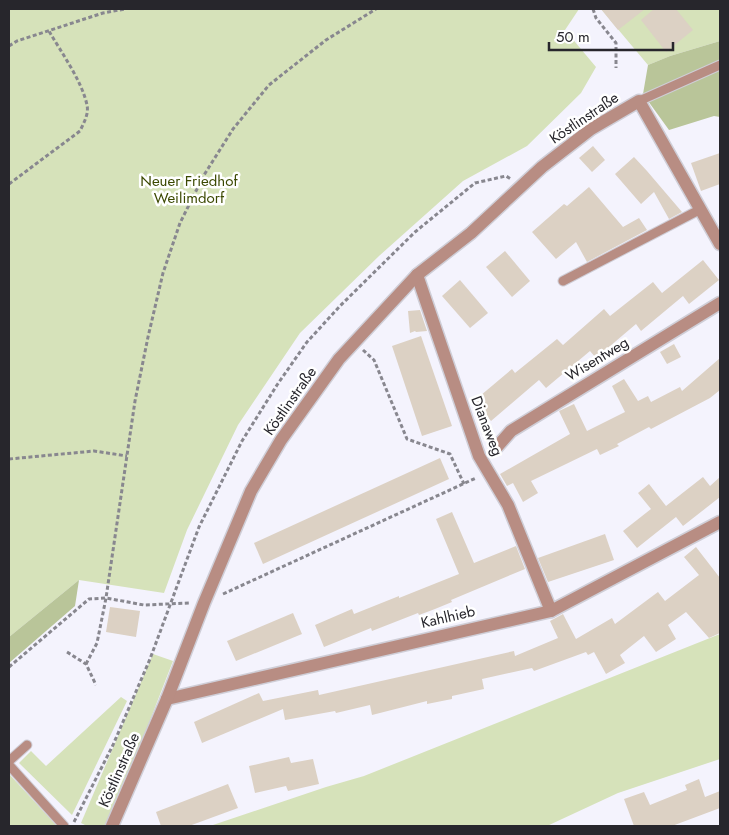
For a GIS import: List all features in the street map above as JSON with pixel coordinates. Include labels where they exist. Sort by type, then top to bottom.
[{"type":"street","points":[[639,101],[720,244]]},
{"type":"street","name":"Köstlinstraße","points":[[112,826],[167,699],[204,603],[251,491],[281,440],[339,359],[417,275],[471,233],[549,161],[591,129],[639,101]]},
{"type":"street","name":"Dianaweg","points":[[417,275],[479,456],[508,505],[551,610]]},
{"type":"street","name":"Wisentweg","points":[[496,448],[511,430],[720,304]]},
{"type":"street","name":"Kahlhieb","points":[[167,699],[551,610],[720,522]]},
{"type":"lane","points":[[639,101],[720,65]]},
{"type":"lane","points":[[563,281],[701,209]]},
{"type":"lane","points":[[26,745],[9,763],[64,826]]},
{"type":"path","points":[[9,46],[17,41],[102,13],[125,9]]},
{"type":"path","points":[[86,664],[97,643],[106,598],[135,401],[163,273],[180,223],[204,175],[233,129],[269,85],[326,40],[376,9]]},
{"type":"path","points":[[593,9],[596,18],[616,43],[616,68]]},
{"type":"path","points":[[9,184],[80,130],[86,119],[87,105],[79,83],[49,31]]},
{"type":"path","points":[[354,342],[374,360],[407,440],[450,454],[464,484]]},
{"type":"path","points":[[9,459],[94,451],[127,456]]},
{"type":"path","points":[[9,667],[89,600],[106,598],[144,605],[204,603],[488,472]]},
{"type":"path","points":[[67,652],[86,664],[96,685]]},
{"type":"green space","name":"Neuer Friedhof Weilimdorf","points":[[9,9],[579,9],[565,30],[596,67],[581,93],[527,146],[463,181],[379,256],[300,333],[238,425],[187,530],[164,593],[79,580],[9,637]]},
{"type":"green space","points":[[601,9],[720,9],[720,41],[670,56],[648,65]]},
{"type":"green space","points":[[720,41],[720,117],[714,116],[669,130],[643,94],[648,65],[670,56]]},
{"type":"green space","points":[[79,580],[75,606],[9,663],[9,637]]},
{"type":"green space","points":[[720,634],[720,759],[618,793],[547,826],[210,826],[364,776]]},
{"type":"green space","points":[[153,654],[173,661],[109,826],[87,826],[81,823]]},
{"type":"green space","points":[[121,697],[127,701],[72,815],[19,763],[31,751],[46,766]]},
{"type":"green space","points":[[9,774],[57,826],[9,826]]},
{"type":"building","points":[[601,9],[645,9],[618,30]]},
{"type":"building","points":[[654,9],[676,9],[693,30],[666,52],[641,20]]},
{"type":"building","points":[[593,146],[605,160],[592,172],[579,158]]},
{"type":"building","points":[[720,153],[720,184],[701,191],[691,163]]},
{"type":"building","points":[[634,157],[682,212],[669,219],[654,192],[641,204],[615,174]]},
{"type":"building","points":[[589,187],[623,227],[639,218],[647,230],[587,262],[576,242],[556,259],[532,232],[564,204],[567,206]]},
{"type":"building","points":[[505,251],[530,281],[512,297],[486,267]]},
{"type":"building","points":[[703,260],[719,280],[689,304],[683,296],[641,331],[636,324],[596,358],[590,351],[546,388],[539,380],[491,421],[474,401],[512,369],[515,373],[557,339],[563,345],[604,309],[610,316],[653,282],[662,293]]},
{"type":"building","points":[[460,280],[488,313],[470,328],[442,296]]},
{"type":"building","points":[[420,310],[427,331],[410,333],[408,311]]},
{"type":"building","points":[[421,336],[452,426],[422,436],[392,346]]},
{"type":"building","points":[[674,344],[681,357],[667,364],[660,352]]},
{"type":"building","points":[[720,358],[720,390],[710,398],[651,429],[649,427],[617,444],[619,446],[600,455],[597,449],[531,481],[538,493],[523,502],[513,483],[507,486],[500,474],[570,434],[559,411],[574,404],[587,431],[625,412],[612,386],[624,379],[638,401],[648,396],[651,402],[680,387],[682,391]]},
{"type":"building","points":[[440,458],[449,479],[263,564],[254,543]]},
{"type":"building","points":[[703,477],[710,486],[720,477],[720,497],[683,526],[676,517],[637,548],[623,531],[651,509],[638,493],[649,484],[666,506]]},
{"type":"building","points":[[452,512],[474,563],[516,546],[525,569],[451,600],[452,602],[435,609],[419,615],[418,613],[372,631],[371,628],[324,647],[315,625],[352,609],[354,614],[459,574],[436,519]]},
{"type":"building","points":[[605,534],[614,560],[548,582],[538,558]]},
{"type":"building","points":[[696,547],[720,578],[720,633],[709,638],[686,612],[668,625],[676,639],[656,652],[644,636],[620,655],[625,663],[606,674],[594,652],[588,655],[586,652],[534,671],[532,668],[482,679],[484,689],[452,696],[452,699],[427,704],[427,701],[372,715],[370,705],[336,713],[335,711],[285,720],[283,709],[202,743],[194,722],[259,693],[263,701],[318,690],[319,695],[514,651],[515,656],[558,638],[550,621],[563,614],[576,639],[612,618],[615,624],[658,592],[665,601],[699,575],[684,557]]},
{"type":"building","points":[[110,607],[140,611],[136,637],[106,632]]},
{"type":"building","points":[[293,613],[302,634],[236,661],[227,641]]},
{"type":"building","points":[[289,757],[291,763],[313,759],[319,784],[288,791],[286,786],[255,793],[249,766]]},
{"type":"building","points":[[699,779],[705,797],[720,791],[720,808],[672,826],[634,826],[624,799],[644,792],[650,805],[687,790],[685,785]]},
{"type":"building","points":[[228,784],[238,808],[189,826],[161,826],[156,812]]}]
